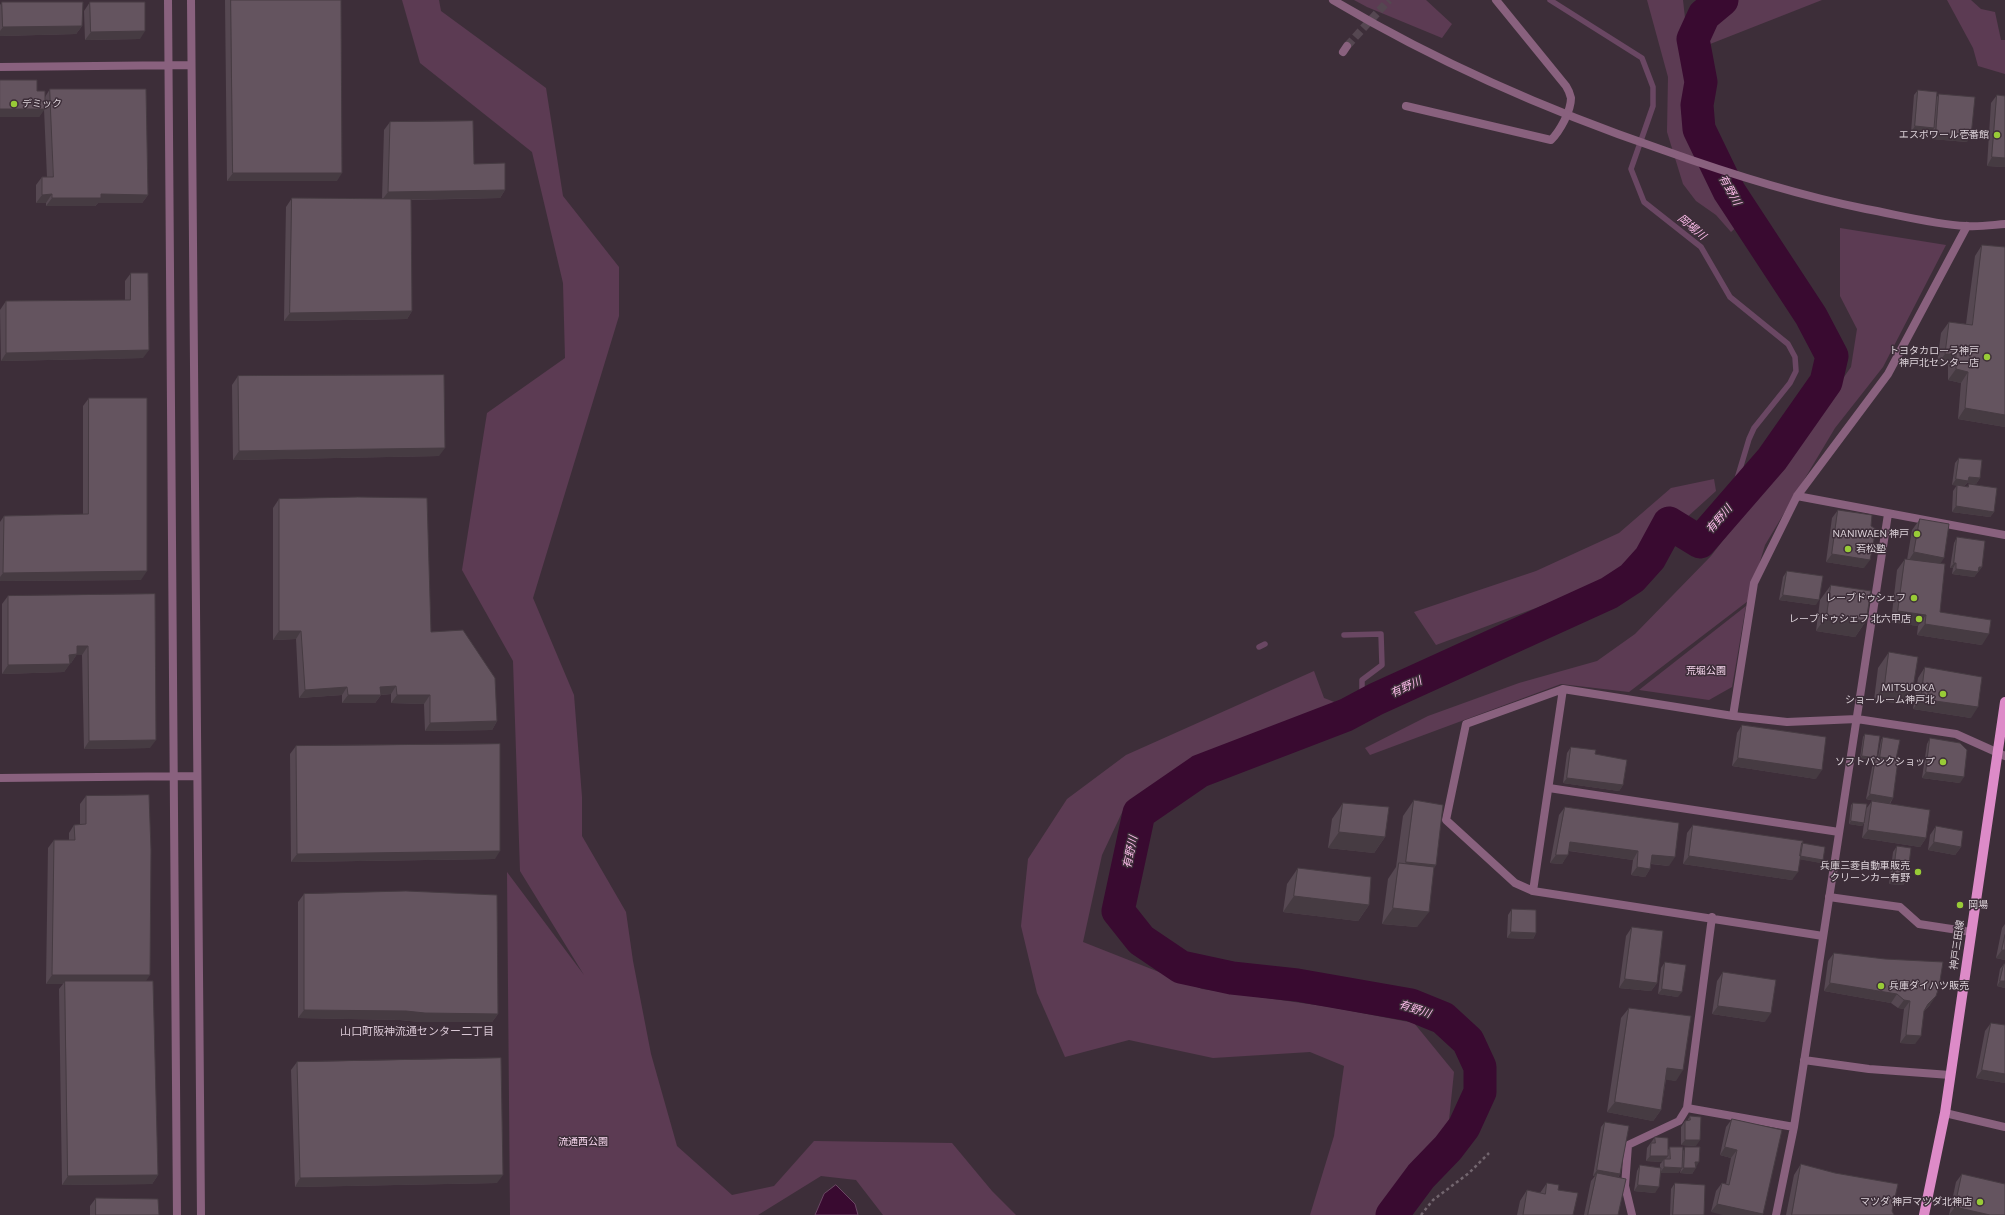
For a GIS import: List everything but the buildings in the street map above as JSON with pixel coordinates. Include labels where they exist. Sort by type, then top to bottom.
[{"type":"main road","name":"神戸三田線","points":[[1924,1215],[1944,1113],[1971,932],[2002,754],[2005,702]]},
{"type":"street","points":[[168,0],[177,1215]]},
{"type":"street","points":[[191,0],[201,1215]]},
{"type":"street","points":[[1333,0],[1358,15],[1452,63],[1566,116],[1626,138],[1784,190],[1835,203],[1944,224],[1967,226],[2005,224]]},
{"type":"street","points":[[1406,106],[1551,140],[1566,116],[1571,98],[1566,86],[1496,0]]},
{"type":"street","points":[[0,67],[191,65]]},
{"type":"street","points":[[1734,716],[1754,583],[1797,496],[1888,374],[1967,226]]},
{"type":"street","points":[[1797,496],[2005,535]]},
{"type":"street","points":[[1776,1215],[1794,1127],[1888,514]]},
{"type":"street","points":[[1533,891],[1563,690]]},
{"type":"street","points":[[1823,936],[1712,917],[1533,891],[1515,883],[1446,820],[1466,724],[1563,690],[1734,716],[1787,722],[1857,719],[1956,734],[2002,754]]},
{"type":"street","points":[[0,778],[198,776]]},
{"type":"street","points":[[1549,788],[1839,832]]},
{"type":"street","points":[[1829,897],[1900,908],[1919,924],[1971,932]]},
{"type":"street","points":[[1632,1215],[1625,1186],[1628,1146],[1679,1121],[1687,1108],[1712,917]]},
{"type":"street","points":[[1804,1060],[1870,1069],[1950,1075]]},
{"type":"street","points":[[1687,1108],[1794,1127]]},
{"type":"street","points":[[1944,1113],[2005,1127]]},
{"type":"path","points":[[1421,1215],[1432,1200],[1469,1173],[1489,1153]]},
{"type":"green space","name":"流通西公園","points":[[402,0],[439,0],[441,11],[546,88],[563,196],[619,267],[619,316],[533,598],[574,695],[582,797],[582,836],[626,912],[633,961],[651,1054],[677,1146],[732,1195],[774,1186],[814,1141],[952,1143],[992,1191],[1016,1215],[883,1215],[856,1180],[821,1176],[758,1215],[510,1215],[507,872],[584,975],[520,871],[513,661],[462,570],[487,413],[565,358],[563,283],[532,152],[420,63]]},
{"type":"green space","points":[[1354,0],[1426,0],[1452,24],[1442,38],[1367,7]]},
{"type":"green space","points":[[1647,0],[1683,0],[1692,81],[1681,113],[1695,142],[1742,222],[1731,232],[1716,215],[1696,201],[1683,184],[1667,132],[1668,77]]},
{"type":"green space","points":[[1709,0],[1822,0],[1705,46],[1696,14]]},
{"type":"green space","points":[[1947,0],[1971,0],[1981,9],[1995,12],[2001,40],[2005,40],[2005,74],[1978,66],[1973,48]]},
{"type":"green space","points":[[1840,228],[1946,245],[1883,367],[1835,428],[1765,545],[1748,601],[1629,692],[1561,684],[1370,755],[1365,748],[1428,716],[1519,683],[1597,661],[1635,634],[1711,556],[1800,440],[1851,367],[1857,329],[1840,296]]},
{"type":"green space","points":[[1714,479],[1716,491],[1622,576],[1436,645],[1414,612],[1536,571],[1619,533],[1671,488]]},
{"type":"green space","name":"荒堀公園","points":[[1746,606],[1732,687],[1709,700],[1639,690]]},
{"type":"green space","points":[[1314,671],[1324,698],[1342,705],[1186,771],[1126,804],[1102,855],[1083,942],[1202,989],[1330,1007],[1414,1023],[1454,1072],[1449,1120],[1409,1176],[1386,1215],[1310,1215],[1334,1136],[1344,1066],[1310,1052],[1213,1058],[1129,1040],[1065,1057],[1037,993],[1021,926],[1028,859],[1067,799],[1126,755]]},
{"type":"shaded area","points":[[836,1185],[855,1204],[858,1215],[815,1215],[824,1194]]},
{"type":"waterway","name":"岡場川","points":[[1550,0],[1642,58],[1653,87],[1653,106],[1631,169],[1644,202],[1701,247],[1730,297],[1788,344],[1795,357],[1796,371],[1790,383],[1754,428],[1749,439],[1728,509]]},
{"type":"waterway","name":"有野川","points":[[1392,1215],[1421,1176],[1448,1148],[1464,1127],[1480,1092],[1480,1067],[1468,1041],[1443,1018],[1411,1005],[1297,985],[1232,978],[1181,967],[1141,940],[1118,911],[1139,813],[1200,771],[1346,715],[1376,699],[1609,593],[1632,578],[1650,558],[1669,523],[1700,542],[1772,459],[1826,382],[1832,356],[1811,316],[1729,191],[1699,129],[1697,105],[1701,82],[1693,39],[1704,15],[1722,0]]},
{"type":"waterway","points":[[1344,635],[1381,634],[1382,665],[1362,680],[1362,695],[1366,704]]},
{"type":"waterway","points":[[1259,647],[1265,644]]},
{"type":"tunnel","points":[[1347,46],[1389,0]]},
{"type":"place","name":"デミック","points":[[14,104]]},
{"type":"place","name":"エスポワール壱番館","points":[[1997,135]]},
{"type":"place","name":"トヨタカローラ神戸 神戸北センター店","points":[[1987,357]]},
{"type":"place","name":"NANIWAEN 神戸","points":[[1917,534]]},
{"type":"place","name":"若松塾","points":[[1848,549]]},
{"type":"place","name":"レーブドゥシェフ","points":[[1914,598]]},
{"type":"place","name":"レーブドゥシェフ 北六甲店","points":[[1919,619]]},
{"type":"place","name":"MITSUOKA ショールーム神戸北","points":[[1943,694]]},
{"type":"place","name":"ソフトバンクショップ","points":[[1943,762]]},
{"type":"place","name":"兵庫三菱自動車販売 クリーンカー有野","points":[[1918,872]]},
{"type":"place","name":"岡場","points":[[1960,905]]},
{"type":"place","name":"兵庫ダイハツ販売","points":[[1881,986]]},
{"type":"place","name":"マツダ 神戸マツダ北神店","points":[[1980,1202]]},
{"type":"district","name":"山口町阪神流通センター二丁目","points":[[417,1031]]}]
